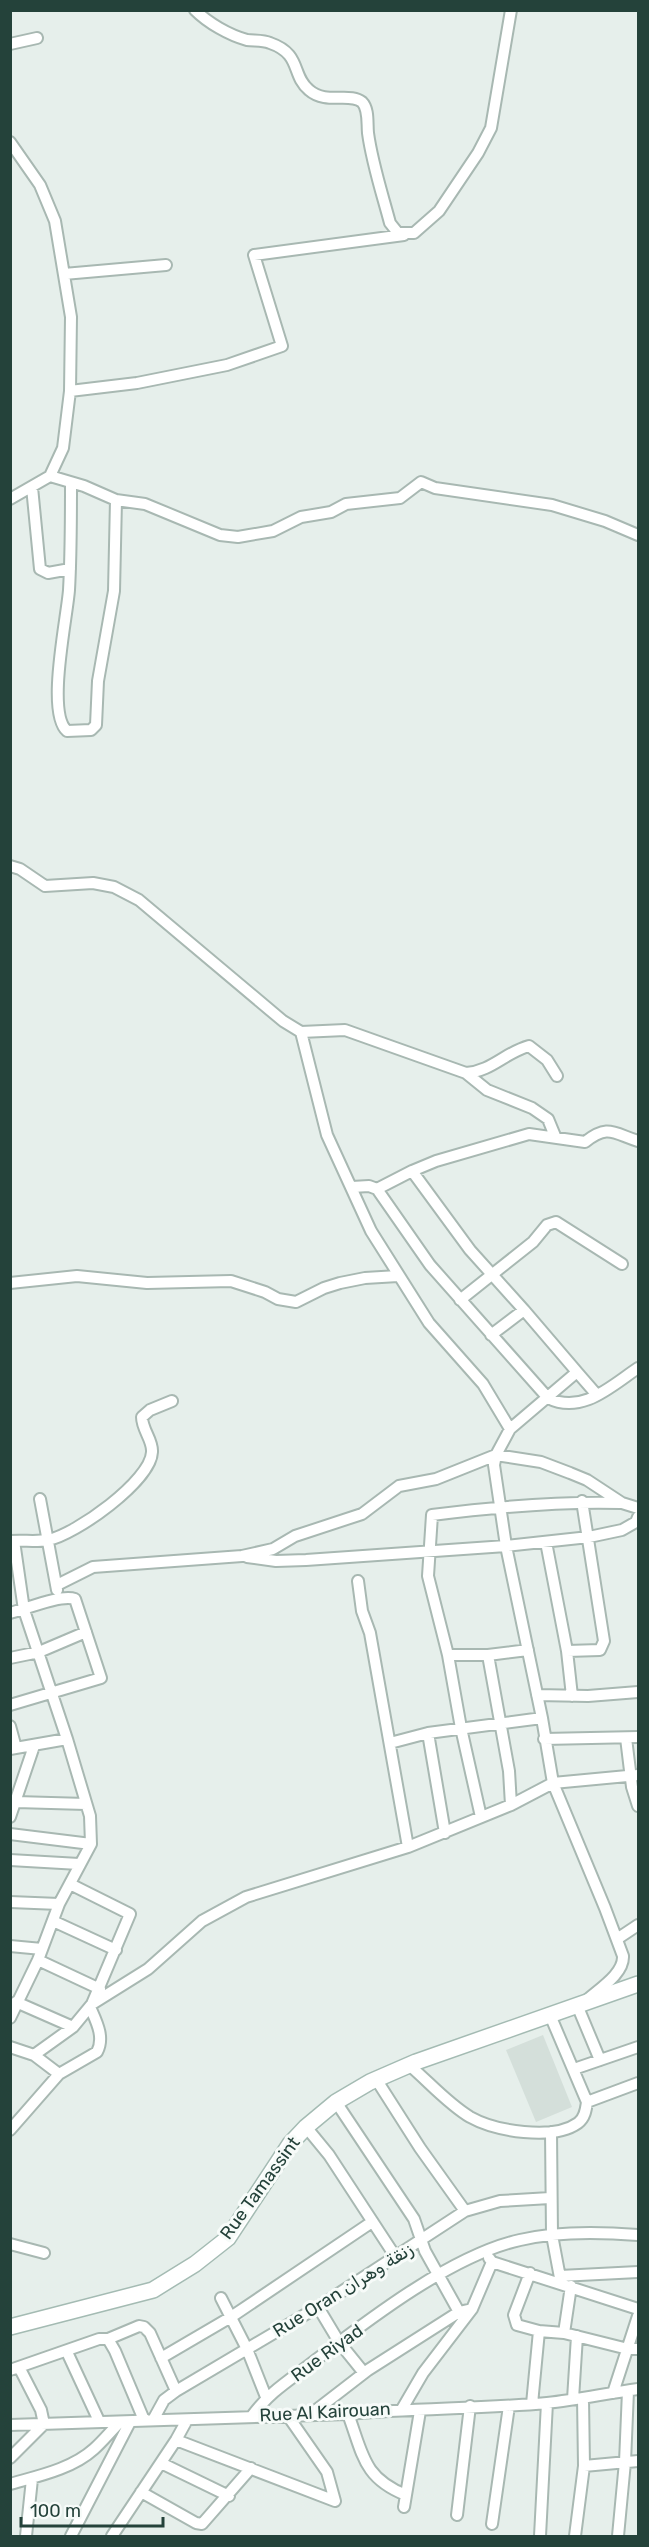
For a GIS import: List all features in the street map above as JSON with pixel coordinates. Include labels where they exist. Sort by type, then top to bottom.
[{"type":"main road","name":"Rue Tamassint","points":[[10,2327],[153,2290],[195,2264],[228,2238],[290,2144],[306,2127],[336,2102],[376,2079],[409,2064],[639,1983]]},
{"type":"street","points":[[195,10],[222,29],[246,40],[269,43],[285,51],[292,56],[308,89],[317,95],[331,99],[355,98],[361,101],[366,110],[369,135],[390,223],[398,233],[404,235]]},
{"type":"street","points":[[70,391],[137,383],[227,365],[282,346],[254,255],[414,233],[439,211],[478,153],[491,128],[511,10]]},
{"type":"street","points":[[10,44],[37,38]]},
{"type":"street","points":[[10,142],[36,178],[54,221],[71,307],[70,391],[63,448],[50,476],[10,499]]},
{"type":"street","points":[[64,274],[166,265]]},
{"type":"street","points":[[50,476],[84,486],[116,500],[145,504],[204,530],[238,537],[273,531],[301,517],[331,512],[346,504],[400,498],[421,482],[435,488],[552,505],[605,521],[639,535]]},
{"type":"street","points":[[71,484],[70,569],[59,667],[60,716],[63,727],[68,731],[91,730],[96,725],[98,681],[114,591],[116,500]]},
{"type":"street","points":[[32,487],[40,569],[48,573],[70,569]]},
{"type":"street","points":[[10,866],[45,886],[93,883],[125,891],[283,1021],[302,1032],[345,1030],[466,1073],[487,1089],[532,1108],[548,1119],[555,1136]]},
{"type":"street","points":[[302,1032],[327,1135],[371,1231],[429,1323],[488,1392],[510,1429]]},
{"type":"street","points":[[466,1073],[480,1072],[511,1053],[529,1047],[547,1060],[557,1076]]},
{"type":"street","points":[[377,1189],[436,1161],[529,1134],[585,1142],[598,1131],[606,1130],[639,1141]]},
{"type":"street","points":[[412,1171],[470,1250],[597,1395]]},
{"type":"street","points":[[352,1187],[369,1186],[377,1189],[430,1265],[548,1398],[559,1404],[580,1403],[639,1368]]},
{"type":"street","points":[[460,1300],[533,1242],[547,1225],[556,1222],[622,1264]]},
{"type":"street","points":[[10,1283],[77,1276],[147,1283],[231,1281],[279,1299],[296,1302],[324,1287],[365,1278],[398,1276]]},
{"type":"street","points":[[491,1335],[524,1310]]},
{"type":"street","points":[[578,1372],[510,1429],[496,1455],[495,1465],[506,1546],[542,1718],[553,1783],[617,1939],[623,1963],[619,1971],[580,2004],[600,2060]]},
{"type":"street","points":[[10,2018],[38,1960],[59,1904],[91,1844],[91,1827],[86,1804],[24,1610],[12,1541],[47,1540],[64,1534],[85,1522],[121,1495],[144,1472],[152,1453],[151,1444],[142,1427],[142,1417],[150,1410],[172,1401]]},
{"type":"street","points":[[57,1585],[93,1567],[242,1556],[273,1549],[295,1536],[362,1514],[399,1486],[436,1479],[496,1455],[541,1462],[570,1473],[587,1480],[622,1503]]},
{"type":"street","points":[[40,1500],[57,1585],[56,1600]]},
{"type":"street","points":[[567,1651],[600,1650],[604,1641],[582,1502]]},
{"type":"street","points":[[481,1817],[461,1728],[448,1655],[429,1576],[432,1515],[499,1507],[582,1502],[622,1503],[639,1508]]},
{"type":"street","points":[[242,1556],[276,1561],[306,1560],[506,1546],[589,1537],[622,1530],[634,1527],[639,1517]]},
{"type":"street","points":[[546,1542],[567,1651],[572,1696]]},
{"type":"street","points":[[358,1581],[362,1611],[370,1633],[408,1847]]},
{"type":"street","points":[[10,1614],[56,1600],[75,1599],[101,1678],[10,1705]]},
{"type":"street","points":[[10,1658],[39,1652],[86,1632]]},
{"type":"street","points":[[448,1655],[488,1655],[528,1650]]},
{"type":"street","points":[[488,1655],[509,1771],[511,1806]]},
{"type":"street","points":[[537,1695],[572,1696],[639,1692]]},
{"type":"street","points":[[390,1743],[428,1733],[542,1718]]},
{"type":"street","points":[[10,1725],[13,1749],[67,1739]]},
{"type":"street","points":[[428,1733],[445,1833]]},
{"type":"street","points":[[544,1738],[639,1737]]},
{"type":"street","points":[[626,1738],[639,1806]]},
{"type":"street","points":[[10,1817],[34,1746]]},
{"type":"street","points":[[91,2005],[148,1970],[202,1921],[246,1897],[408,1847],[511,1806],[553,1783],[635,1776]]},
{"type":"street","points":[[16,1802],[86,1804]]},
{"type":"street","points":[[10,1834],[91,1844]]},
{"type":"street","points":[[10,1860],[79,1863]]},
{"type":"street","points":[[34,2055],[73,2027],[91,2005],[100,1989],[130,1914],[69,1884]]},
{"type":"street","points":[[10,1902],[59,1904]]},
{"type":"street","points":[[53,1921],[116,1950]]},
{"type":"street","points":[[617,1939],[639,1925]]},
{"type":"street","points":[[10,1946],[42,1949]]},
{"type":"street","points":[[38,1960],[100,1989]]},
{"type":"street","points":[[16,2002],[73,2027]]},
{"type":"street","points":[[10,2130],[59,2074],[97,2052],[100,2046],[98,2026],[91,2005]]},
{"type":"street","points":[[409,2064],[461,2110],[481,2122],[508,2129],[550,2132],[578,2123],[583,2117],[587,2102],[550,2015]]},
{"type":"street","points":[[10,2047],[34,2055],[59,2074]]},
{"type":"street","points":[[574,2069],[639,2047]]},
{"type":"street","points":[[376,2079],[420,2148],[465,2211]]},
{"type":"street","points":[[587,2102],[639,2083]]},
{"type":"street","points":[[336,2102],[414,2219],[437,2276],[459,2312]]},
{"type":"street","points":[[306,2127],[329,2156],[395,2256]]},
{"type":"street","points":[[550,2132],[552,2235],[564,2282],[564,2333]]},
{"type":"street","name":"Rue Oran زنقة وهران","points":[[148,2420],[164,2400],[176,2391],[318,2307],[465,2211],[500,2201],[550,2198]]},
{"type":"street","points":[[161,2358],[231,2317],[372,2222]]},
{"type":"street","name":"Rue Riyad","points":[[252,2416],[266,2397],[339,2342],[437,2276],[484,2251],[520,2240],[552,2235],[639,2235]]},
{"type":"street","points":[[10,2244],[44,2253]]},
{"type":"street","points":[[484,2251],[492,2262],[564,2282],[639,2309]]},
{"type":"street","points":[[402,2409],[423,2373],[472,2309],[492,2262]]},
{"type":"street","points":[[564,2282],[638,2272],[639,2279]]},
{"type":"street","points":[[530,2273],[514,2319],[517,2325],[633,2349]]},
{"type":"street","points":[[220,2298],[247,2349],[266,2397]]},
{"type":"street","points":[[318,2307],[339,2342],[364,2373]]},
{"type":"street","points":[[311,2414],[364,2373],[459,2312],[472,2309]]},
{"type":"street","points":[[614,2393],[633,2349],[639,2316]]},
{"type":"street","points":[[10,2457],[44,2424],[41,2410],[15,2369],[99,2339],[108,2339],[139,2326],[144,2327],[150,2333],[176,2391]]},
{"type":"street","points":[[532,2404],[539,2331]]},
{"type":"street","points":[[575,2536],[584,2466],[578,2399],[578,2336]]},
{"type":"street","points":[[108,2339],[148,2420]]},
{"type":"street","points":[[67,2352],[99,2421]]},
{"type":"street","points":[[618,2536],[633,2390]]},
{"type":"street","name":"Rue Al Kairouan","points":[[10,2425],[348,2414],[402,2409],[420,2411],[470,2406],[547,2403],[633,2390]]},
{"type":"street","points":[[540,2536],[547,2403]]},
{"type":"street","points":[[457,2514],[470,2406]]},
{"type":"street","points":[[492,2524],[508,2406]]},
{"type":"street","points":[[348,2414],[375,2478],[405,2501],[420,2411]]},
{"type":"street","points":[[177,2440],[335,2501],[327,2472],[288,2416]]},
{"type":"street","points":[[112,2536],[177,2440],[187,2420]]},
{"type":"street","points":[[10,2484],[32,2479],[92,2451],[125,2422]]},
{"type":"street","points":[[71,2536],[125,2422]]},
{"type":"street","points":[[584,2466],[639,2461]]},
{"type":"street","points":[[161,2463],[229,2496]]},
{"type":"street","points":[[141,2492],[196,2523],[202,2524],[229,2496],[251,2468]]},
{"type":"street","points":[[26,2536],[32,2479]]},
{"type":"shaded area","points":[[543,2035],[572,2107],[536,2122],[506,2050]]}]
